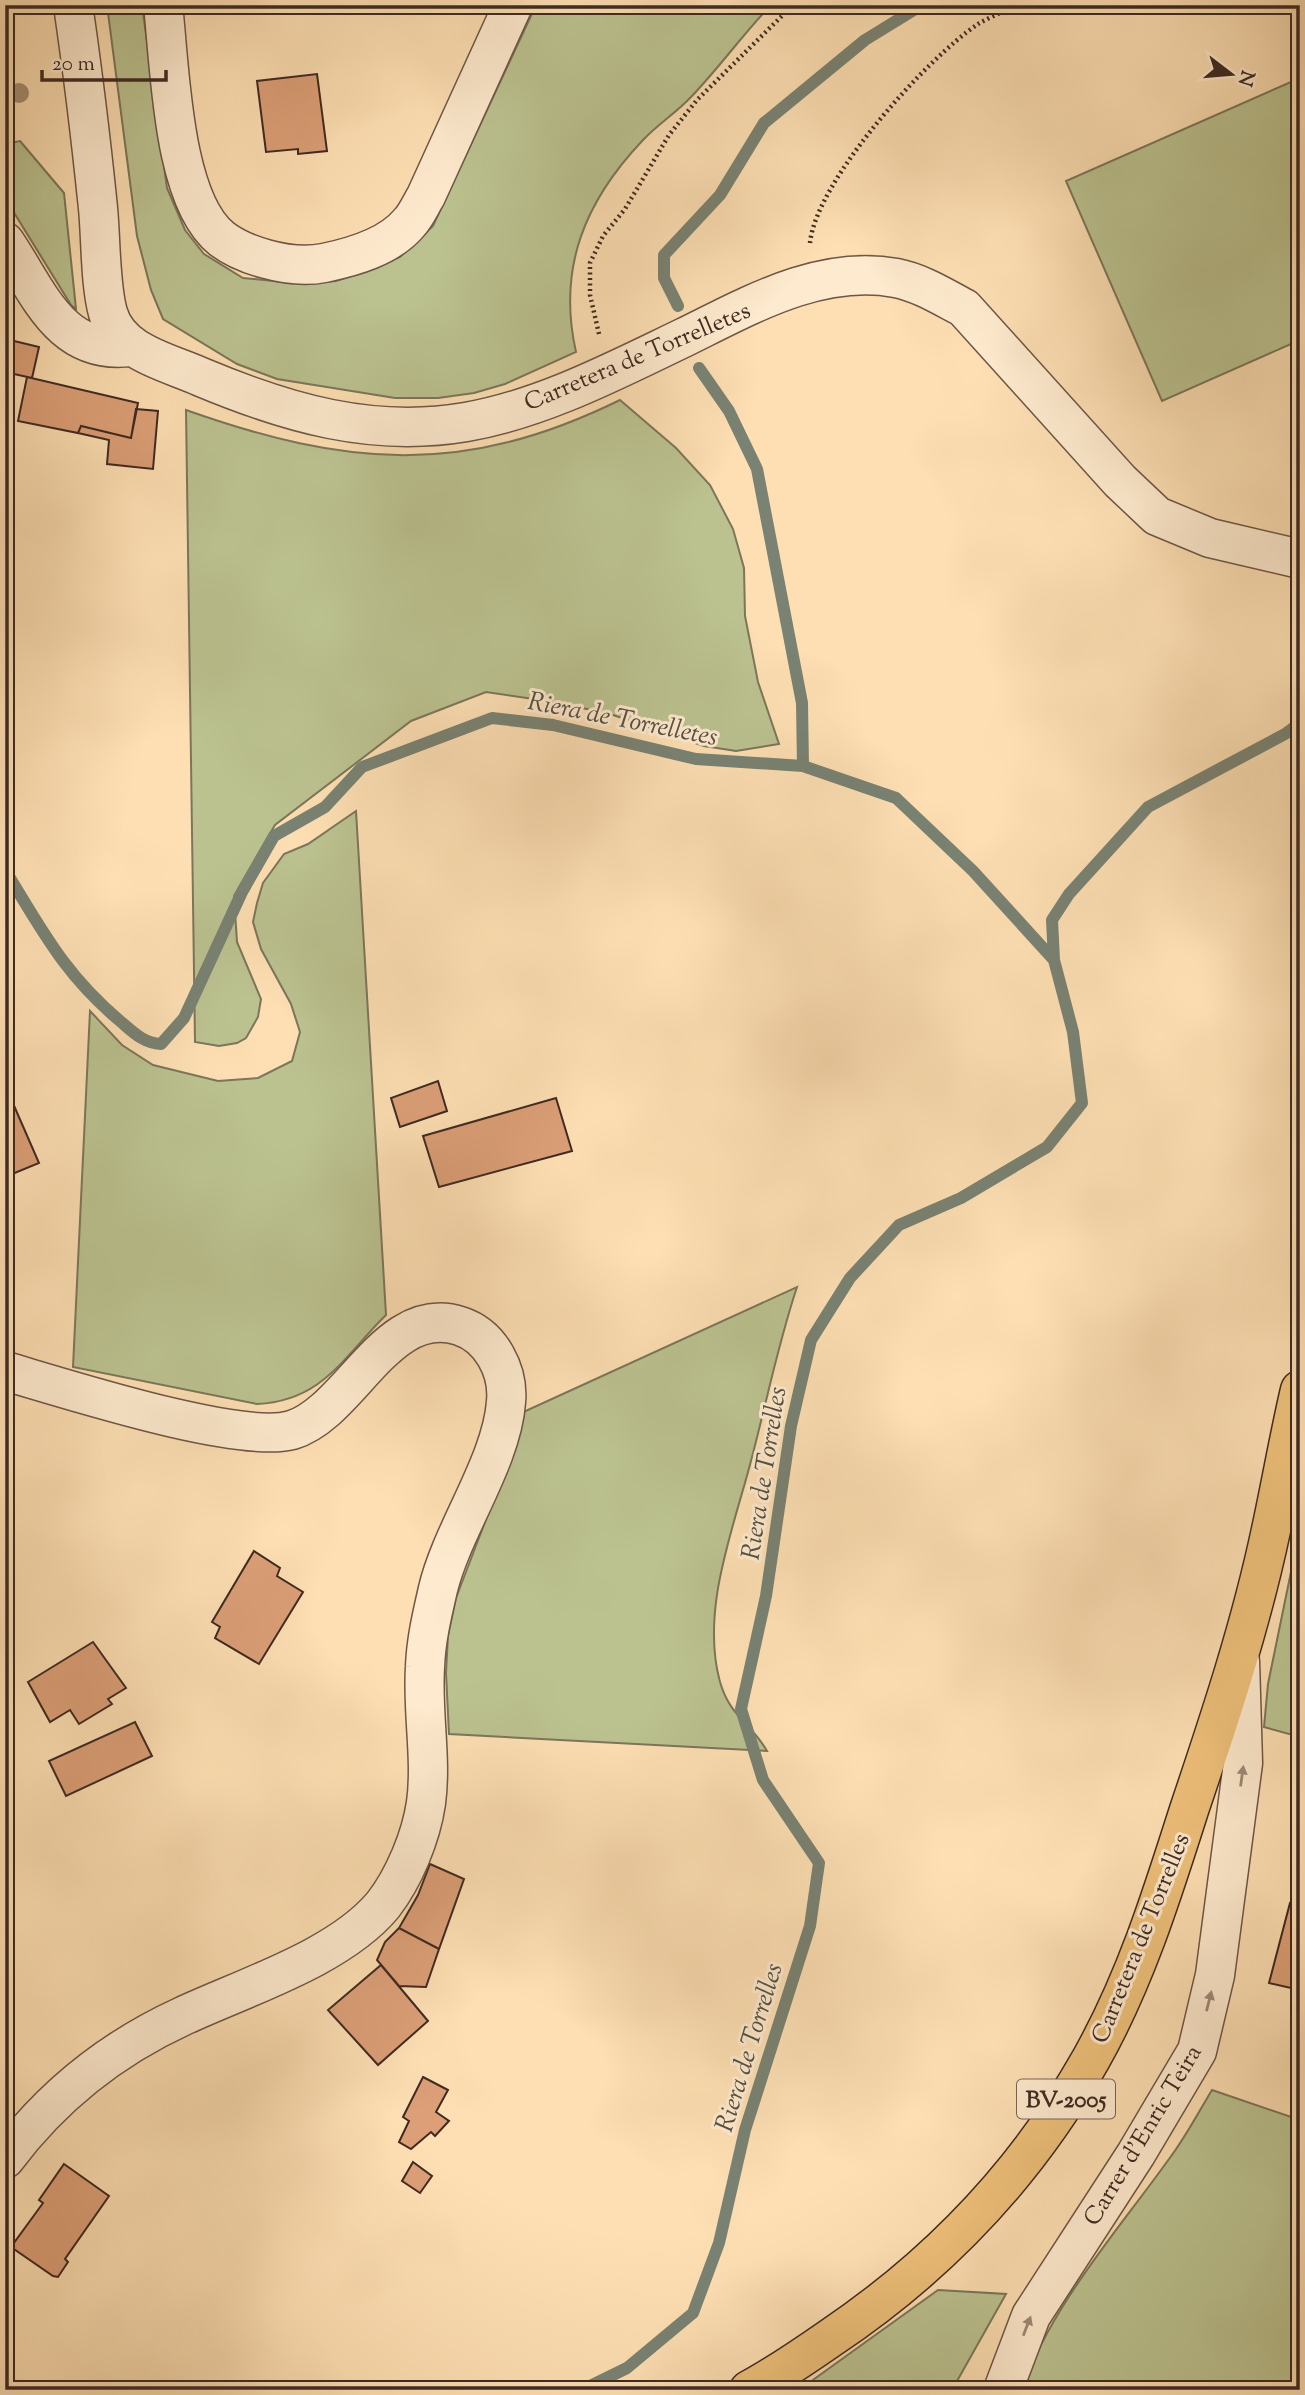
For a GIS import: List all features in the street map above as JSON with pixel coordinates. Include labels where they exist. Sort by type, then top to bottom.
[{"type":"main road","name":"Carretera de Torrelles","points":[[749,2390],[870,2312],[957,2238],[994,2200],[1070,2094],[1121,1999],[1159,1902],[1240,1654],[1271,1532],[1300,1390]]},
{"type":"street","points":[[5,242],[64,330],[90,346],[108,349],[130,347],[108,314],[88,107],[73,5]]},
{"type":"street","points":[[163,5],[177,131],[188,186],[203,217],[221,239],[252,255],[277,262],[311,266],[373,249],[409,224],[426,196],[513,5]]},
{"type":"street","name":"Carretera de Torrelletes","points":[[130,347],[264,403],[310,417],[353,425],[410,429],[468,422],[520,408],[610,372],[806,283],[853,276],[896,278],[930,290],[964,308],[1120,481],[1157,516],[1210,538],[1300,559]]},
{"type":"street","points":[[5,1371],[220,1427],[262,1433],[290,1431],[310,1422],[328,1407],[387,1347],[409,1331],[433,1322],[461,1326],[483,1340],[502,1371],[506,1404],[498,1437],[447,1560],[429,1626],[425,1667],[426,1803],[400,1880],[382,1906],[334,1947],[181,2017],[126,2046],[70,2087],[36,2118],[5,2159]]},
{"type":"street","name":"Carrer d'Enric Teira","points":[[1003,2390],[1031,2316],[1136,2154],[1197,2051],[1215,1975],[1243,1763],[1240,1654]]},
{"type":"path","points":[[610,372],[590,295],[590,263],[603,236],[625,209],[676,126],[697,100],[793,5]]},
{"type":"path","points":[[806,283],[811,232],[837,176],[894,103],[937,59],[978,24],[1017,5]]},
{"type":"green space","points":[[107,5],[142,5],[167,188],[185,230],[204,254],[243,278],[304,284],[336,281],[400,257],[433,226],[536,5],[771,5],[691,97],[649,134],[605,187],[591,212],[574,264],[570,292],[576,352],[505,384],[474,393],[438,398],[395,398],[277,379],[237,364],[163,319],[151,290],[137,236]]},
{"type":"green space","points":[[1300,78],[1300,340],[1162,401],[1066,181]]},
{"type":"green space","points":[[20,141],[64,193],[76,309],[5,198],[5,144]]},
{"type":"green space","points":[[620,400],[676,448],[710,485],[733,529],[744,568],[745,616],[758,682],[779,744],[736,751],[704,746],[613,715],[560,703],[486,692],[411,721],[275,825],[234,896],[237,942],[261,999],[258,1017],[246,1038],[237,1043],[219,1046],[195,1042],[186,410],[244,429],[300,443],[353,452],[404,455],[456,452],[509,442],[563,425]]},
{"type":"green space","points":[[356,811],[386,1315],[330,1374],[299,1395],[280,1401],[257,1404],[73,1367],[90,1011],[122,1045],[153,1065],[218,1081],[258,1078],[292,1061],[300,1032],[291,1004],[261,949],[253,922],[257,903],[263,883],[284,854],[308,844]]},
{"type":"green space","points":[[797,1287],[729,1540],[714,1626],[715,1654],[724,1694],[767,1751],[449,1734],[446,1673],[448,1636],[456,1598],[506,1467],[519,1414]]},
{"type":"green space","points":[[1300,1528],[1300,1737],[1264,1727],[1268,1684]]},
{"type":"green space","points":[[1212,2090],[1300,2120],[1300,2361],[1287,2390],[1021,2390],[1034,2358],[1068,2298],[1175,2151]]},
{"type":"green space","points":[[938,2290],[1006,2294],[952,2390],[799,2390]]},
{"type":"building","points":[[317,74],[327,151],[298,154],[298,149],[266,152],[257,81]]},
{"type":"building","points":[[10,340],[39,347],[32,378],[5,372]]},
{"type":"building","points":[[27,377],[138,403],[131,438],[81,426],[78,433],[18,421]]},
{"type":"building","points":[[136,409],[158,411],[153,469],[107,464],[109,440],[78,433],[81,426],[131,438]]},
{"type":"building","points":[[438,1081],[447,1111],[400,1127],[391,1098]]},
{"type":"building","points":[[5,1085],[39,1163],[5,1177]]},
{"type":"building","points":[[556,1098],[572,1151],[439,1187],[423,1136]]},
{"type":"building","points":[[254,1551],[280,1568],[277,1576],[303,1592],[259,1664],[215,1638],[220,1627],[212,1622]]},
{"type":"building","points":[[93,1642],[126,1688],[108,1699],[112,1704],[79,1724],[70,1710],[50,1722],[28,1682]]},
{"type":"building","points":[[135,1722],[152,1756],[66,1796],[49,1761]]},
{"type":"building","points":[[430,1864],[464,1879],[439,1949],[399,1928],[418,1895]]},
{"type":"building","points":[[1290,1903],[1300,1905],[1300,1990],[1269,1983]]},
{"type":"building","points":[[399,1928],[439,1949],[426,1987],[399,1986],[377,1960],[385,1942]]},
{"type":"building","points":[[381,1965],[428,2021],[378,2065],[328,2010]]},
{"type":"building","points":[[423,2077],[448,2090],[436,2112],[449,2121],[435,2136],[431,2132],[411,2149],[399,2142],[409,2121],[403,2117]]},
{"type":"building","points":[[413,2162],[432,2176],[420,2193],[402,2181]]},
{"type":"building","points":[[64,2164],[109,2196],[65,2259],[68,2262],[58,2277],[11,2247],[43,2203],[39,2200]]},
{"type":"waterway","points":[[678,306],[664,278],[664,255],[720,195],[764,123],[865,40],[922,5]]},
{"type":"waterway","points":[[699,368],[729,411],[757,469],[802,703],[803,766],[896,798],[973,871],[1054,960]]},
{"type":"waterway","name":"Riera de Torrelletes","points":[[5,870],[55,950],[84,986],[134,1033],[149,1042],[161,1044],[184,1018],[242,892],[274,836],[325,807],[362,767],[492,718],[553,725],[696,759],[803,766]]},
{"type":"waterway","name":"Riera de Torrelles","points":[[582,2390],[627,2368],[693,2313],[719,2243],[745,2130],[810,1926],[819,1863],[763,1780],[741,1709],[766,1596],[791,1426],[811,1340],[850,1278],[899,1225],[961,1198],[1047,1147],[1082,1103],[1073,1032],[1054,960],[1052,920],[1069,894],[1148,807],[1285,734],[1300,723]]}]
